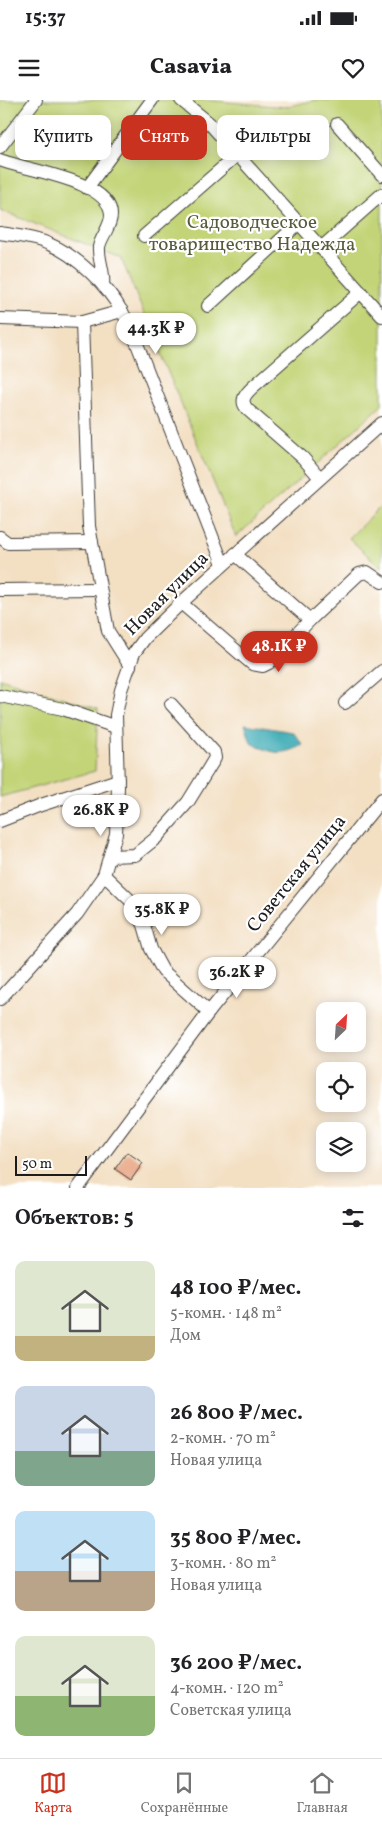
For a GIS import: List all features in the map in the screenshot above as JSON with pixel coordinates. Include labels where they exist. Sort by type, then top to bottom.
[{"type":"street","points":[[0,147],[36,100]]},
{"type":"street","points":[[87,188],[152,100]]},
{"type":"street","points":[[180,100],[209,122],[217,131]]},
{"type":"street","points":[[337,124],[382,175]]},
{"type":"street","points":[[0,160],[58,175],[87,188],[107,203],[112,214],[110,224],[101,240],[100,247],[99,257],[103,274],[103,285]]},
{"type":"street","points":[[144,236],[229,160]]},
{"type":"street","points":[[241,160],[382,316]]},
{"type":"street","points":[[321,248],[382,194]]},
{"type":"street","points":[[208,306],[299,223]]},
{"type":"street","points":[[0,233],[30,238],[50,244],[76,261],[103,285],[122,310],[134,336],[223,564]]},
{"type":"street","points":[[320,478],[303,458],[244,406],[243,400],[254,386],[361,292]]},
{"type":"street","points":[[0,320],[82,322],[122,310]]},
{"type":"street","points":[[82,322],[89,526],[108,631],[130,666]]},
{"type":"street","name":"Новая улица","points":[[0,999],[77,914],[104,875],[116,834],[118,780],[116,715],[121,690],[134,653],[145,638],[223,564],[382,423]]},
{"type":"street","points":[[0,537],[8,543],[92,542]]},
{"type":"street","points":[[235,554],[310,620]]},
{"type":"street","points":[[181,603],[252,664],[262,666],[269,663],[358,574],[367,572],[382,582]]},
{"type":"street","points":[[0,590],[99,589]]},
{"type":"street","points":[[345,703],[382,671]]},
{"type":"street","points":[[0,696],[62,709],[116,728]]},
{"type":"street","points":[[111,856],[135,855],[156,838],[188,802],[215,758],[214,752],[171,704]]},
{"type":"street","points":[[0,821],[41,805],[118,780]]},
{"type":"street","name":"Советская улица","points":[[78,1188],[210,1012],[382,799]]},
{"type":"street","points":[[104,875],[131,901],[144,925],[152,949],[163,971],[210,1012]]},
{"type":"green space","name":"Садоводческое товарищество Надежда","points":[[0,100],[204,100],[286,107],[315,100],[382,100],[382,405],[236,537],[121,258],[0,210]]},
{"type":"green space","points":[[382,505],[382,569],[349,538]]},
{"type":"green space","points":[[0,678],[98,709],[95,771],[0,797]]},
{"type":"water","points":[[245,724],[293,732],[303,745],[283,752],[266,750],[251,743]]},
{"type":"building","points":[[127,1152],[143,1163],[131,1180],[115,1169]]}]
